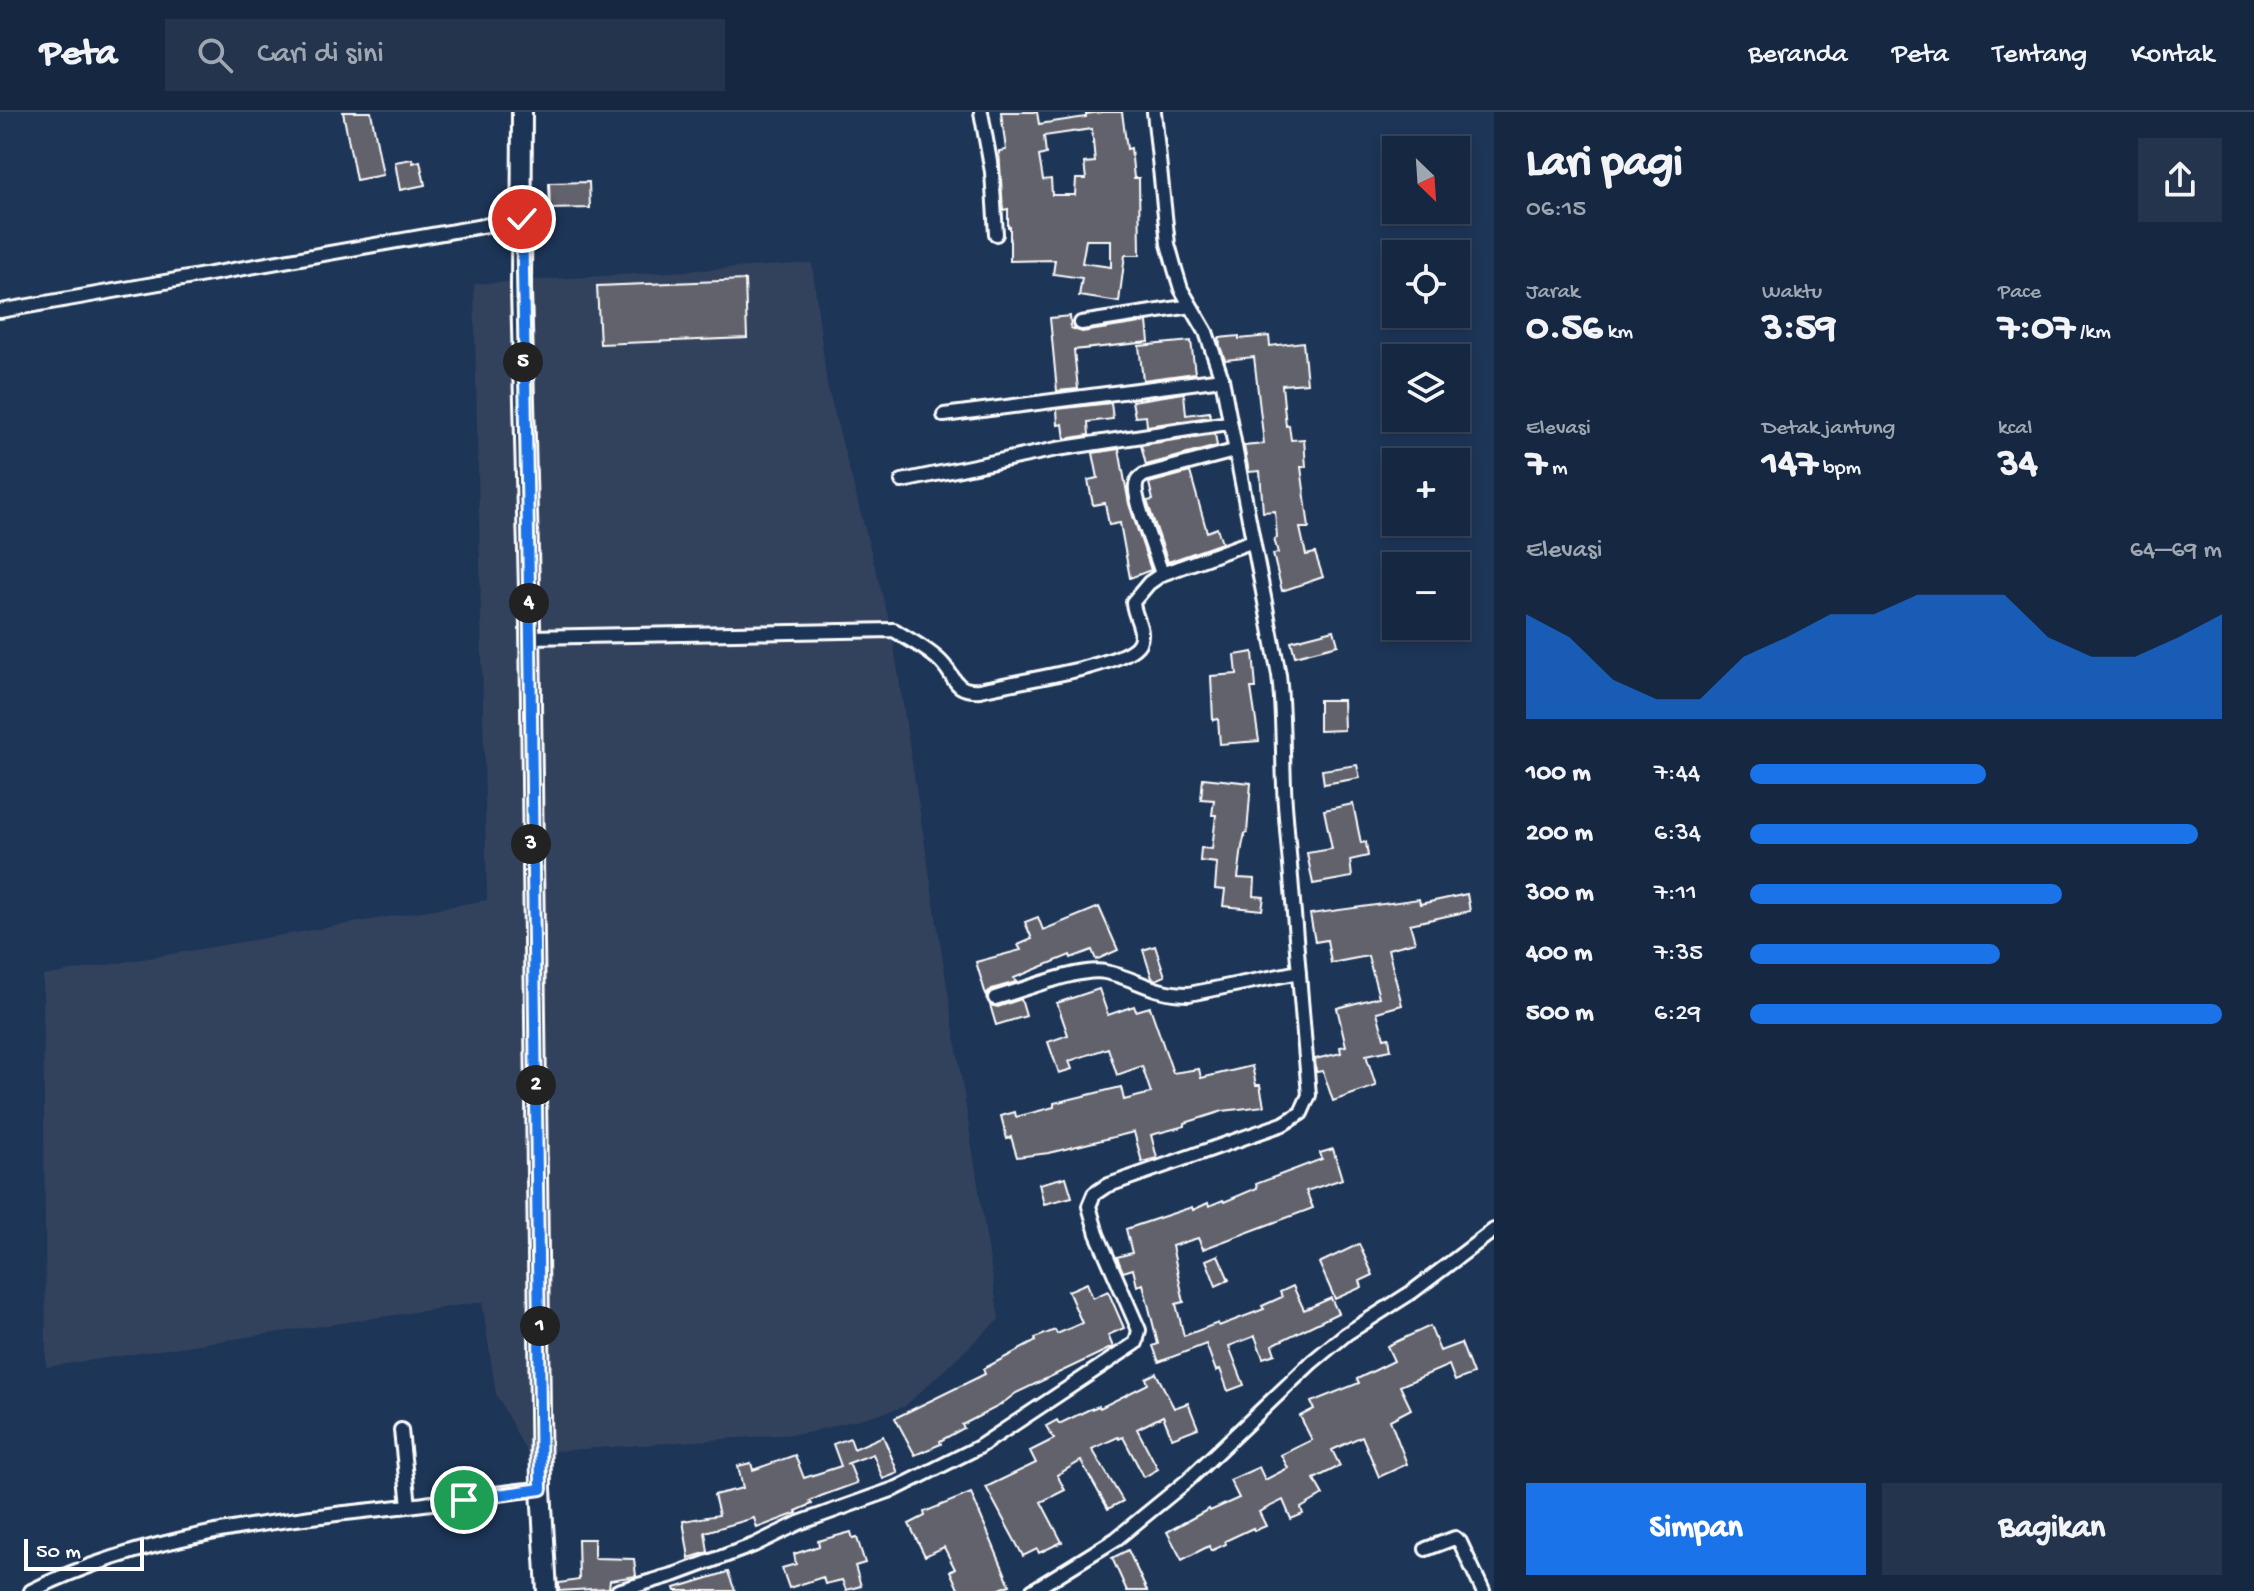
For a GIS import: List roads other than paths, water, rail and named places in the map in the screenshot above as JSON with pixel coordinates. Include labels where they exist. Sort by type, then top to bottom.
[{"type":"main road","points":[[522,112],[515,220],[530,637],[534,1490],[547,1591]]},
{"type":"street","points":[[981,112],[992,172],[996,234]]},
{"type":"street","points":[[618,1591],[676,1574],[754,1545],[799,1523],[897,1488],[979,1447],[1136,1343],[1139,1330],[1097,1234],[1089,1206],[1094,1194],[1106,1186],[1256,1135],[1301,1113],[1309,1095],[1283,778],[1284,721],[1279,675],[1228,423],[1222,379],[1206,332],[1181,289],[1168,244],[1154,112]]},
{"type":"street","points":[[0,311],[515,220]]},
{"type":"street","points":[[1081,323],[1191,306]]},
{"type":"street","points":[[944,415],[1222,379]]},
{"type":"street","points":[[902,481],[1057,449],[1228,423]]},
{"type":"street","points":[[1162,574],[1143,518],[1136,481],[1144,475],[1234,451]]},
{"type":"street","points":[[530,637],[894,630],[942,662],[955,683],[969,691],[980,690],[1103,664],[1134,649],[1140,643],[1141,634],[1133,602],[1149,583],[1162,574],[1253,541]]},
{"type":"street","points":[[995,998],[1089,971],[1114,974],[1155,991],[1172,994],[1189,994],[1299,972]]},
{"type":"street","points":[[1032,1591],[1116,1539],[1187,1481],[1312,1362],[1346,1334],[1412,1292],[1494,1230]]},
{"type":"street","points":[[401,1430],[409,1506]]},
{"type":"street","points":[[31,1591],[61,1576],[123,1553],[261,1524],[534,1490]]},
{"type":"street","points":[[1426,1549],[1455,1538],[1460,1542],[1483,1591]]}]
